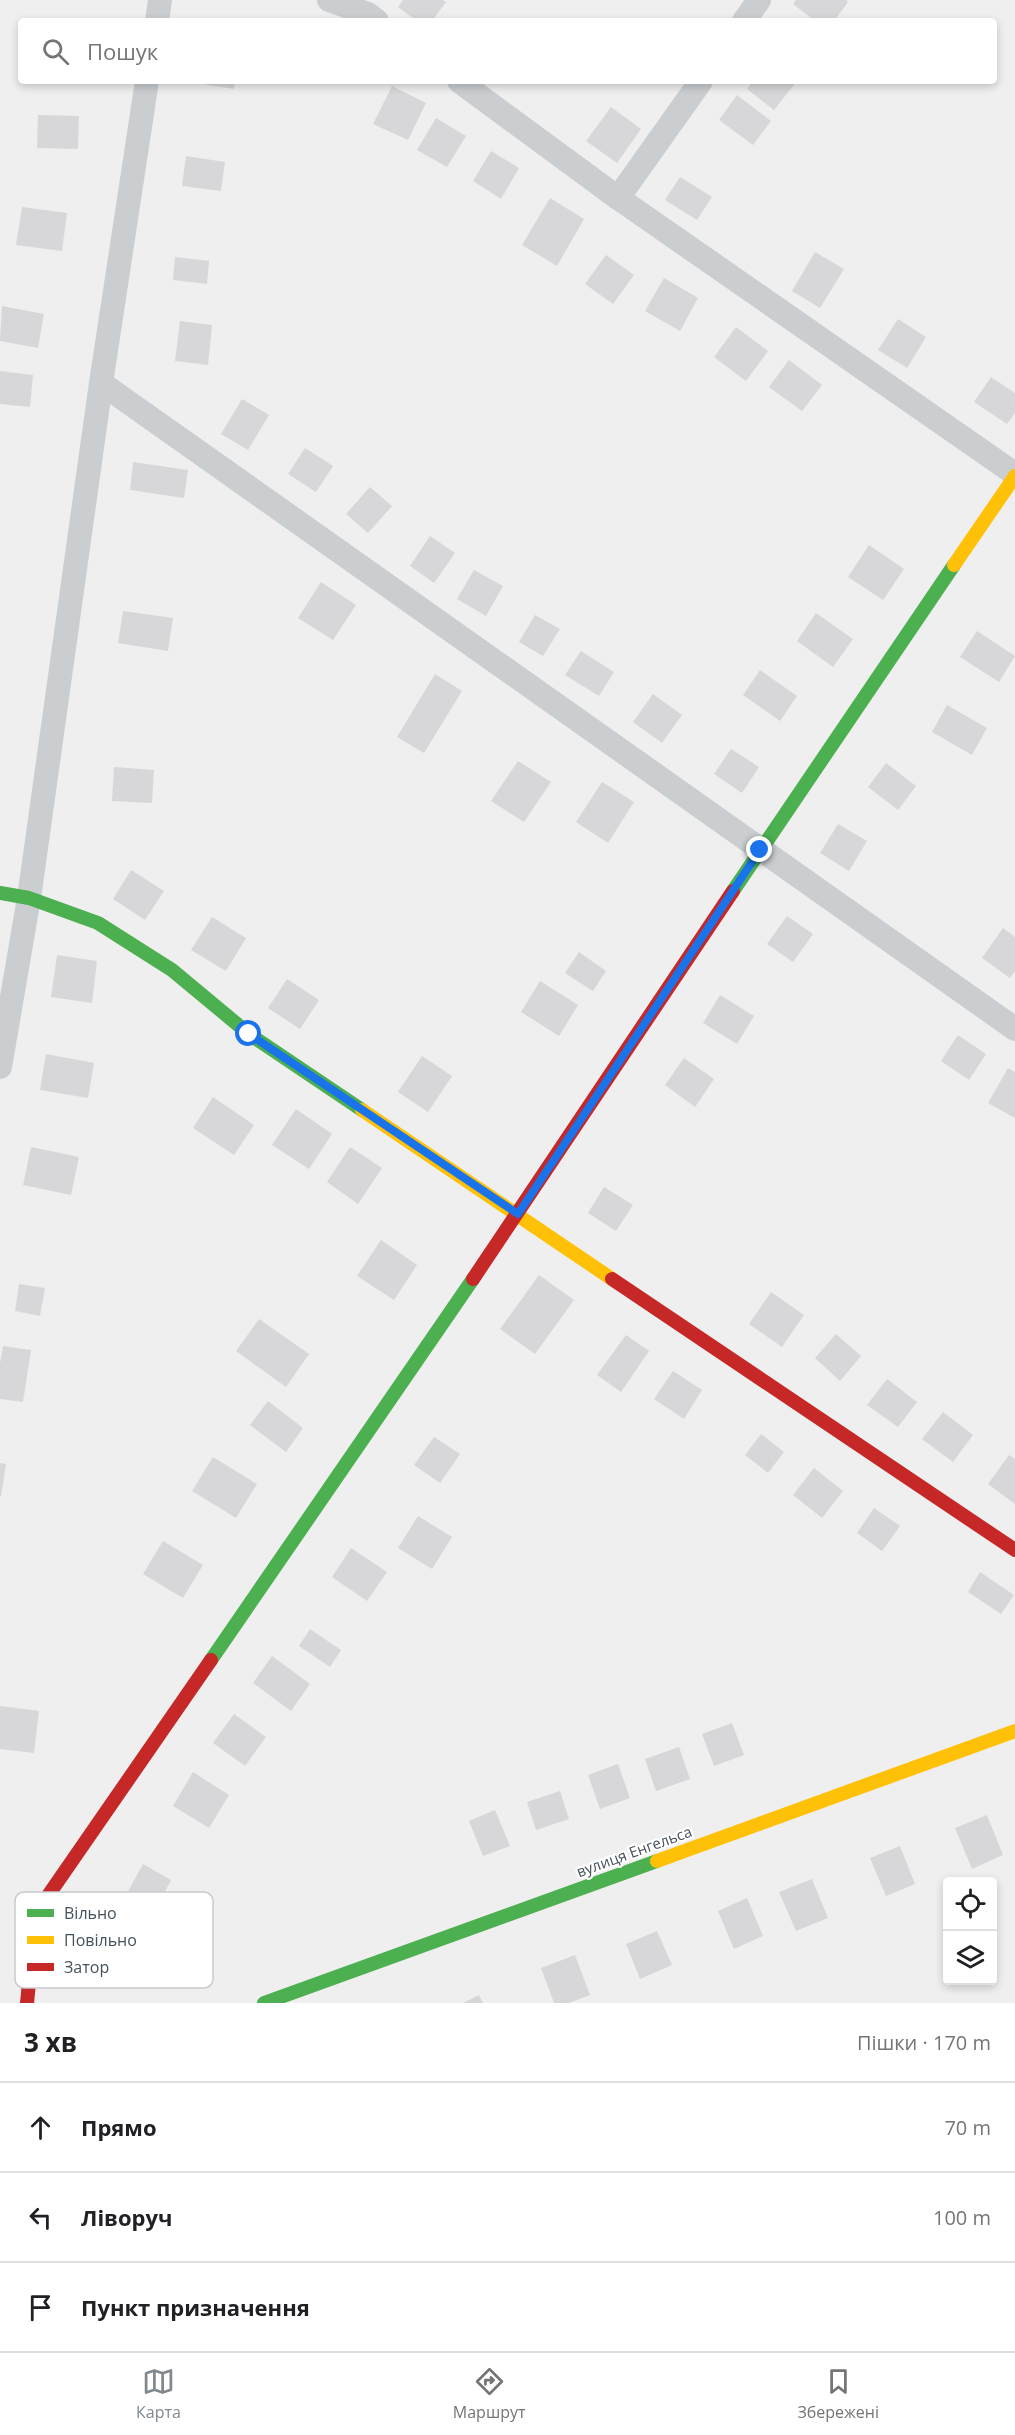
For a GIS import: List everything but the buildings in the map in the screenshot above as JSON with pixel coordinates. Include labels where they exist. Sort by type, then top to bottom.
[{"type":"street","points":[[157,18],[160,0]]},
{"type":"street","points":[[329,0],[373,18]]},
{"type":"street","points":[[746,18],[759,0]]},
{"type":"street","points":[[0,1067],[29,898],[101,383],[147,84]]},
{"type":"street","points":[[50,1892],[518,1214],[760,850],[1015,475],[618,198],[463,84]]},
{"type":"street","points":[[618,198],[699,84]]},
{"type":"street","points":[[101,383],[1015,1029]]},
{"type":"street","points":[[0,893],[29,898],[98,923],[172,970],[249,1034],[1015,1550]]},
{"type":"street","name":"вулиця Енгельса","points":[[264,2003],[1015,1731]]},
{"type":"street","points":[[27,2003],[28,1988]]},
{"type":"traffic: fast","points":[[733,891],[954,565]]},
{"type":"traffic: fast","points":[[0,893],[29,898],[98,923],[172,970],[249,1034],[362,1110]]},
{"type":"traffic: fast","points":[[211,1660],[473,1279]]},
{"type":"traffic: fast","points":[[264,2003],[657,1861]]},
{"type":"traffic: slow","points":[[954,565],[1015,476]]},
{"type":"traffic: slow","points":[[362,1110],[612,1279]]},
{"type":"traffic: slow","points":[[657,1861],[1015,1731]]},
{"type":"traffic: jam","points":[[473,1279],[733,891]]},
{"type":"traffic: jam","points":[[612,1279],[1015,1550]]},
{"type":"traffic: jam","points":[[51,1892],[211,1660]]},
{"type":"traffic: jam","points":[[27,2003],[28,1988]]},
{"type":"route","points":[[249,1034],[518,1214],[760,850]]}]
